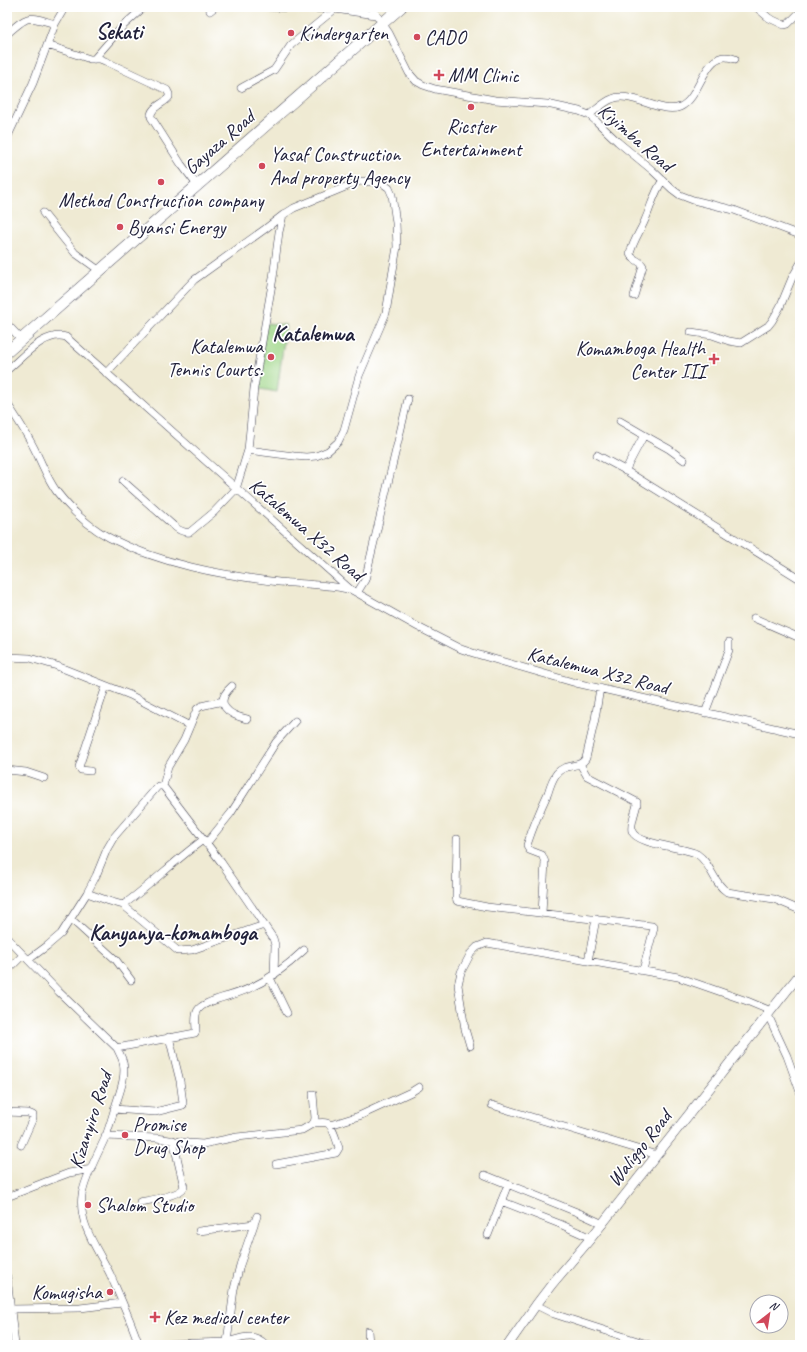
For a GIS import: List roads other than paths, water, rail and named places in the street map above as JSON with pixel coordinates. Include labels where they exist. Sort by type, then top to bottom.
[{"type":"main road","name":"Gayaza Road","points":[[7,352],[197,185],[379,19],[401,7]]},
{"type":"street","points":[[7,138],[33,83],[55,24],[65,7]]},
{"type":"street","points":[[94,59],[123,26],[144,7]]},
{"type":"street","points":[[266,7],[335,9],[379,19]]},
{"type":"street","name":"Kiyimba Road","points":[[371,7],[389,33],[409,73],[416,81],[423,85],[435,89],[495,100],[553,105],[579,111],[590,116],[680,195],[693,200],[734,210],[800,235]]},
{"type":"street","points":[[756,7],[769,18],[784,25],[788,24],[800,12]]},
{"type":"street","points":[[241,88],[274,70],[291,45],[335,9]]},
{"type":"street","points":[[7,34],[28,18],[35,18],[55,24]]},
{"type":"street","points":[[47,45],[90,59],[105,61],[167,90],[169,97],[152,110],[150,114],[181,164],[197,185]]},
{"type":"street","points":[[590,116],[611,99],[621,97],[664,108],[675,109],[682,106],[692,97],[714,60],[720,57],[735,60]]},
{"type":"street","points":[[634,296],[643,266],[641,262],[633,259],[630,254],[633,242],[645,220],[657,188],[663,180]]},
{"type":"street","points":[[106,373],[194,280],[265,230],[283,215],[294,208],[360,181],[382,183],[389,188],[392,195],[397,247],[394,269],[386,313],[359,376],[346,424],[338,442],[328,451],[316,456],[306,457],[248,450]]},
{"type":"street","points":[[43,213],[75,253],[100,271]]},
{"type":"street","points":[[123,481],[175,527],[186,533],[190,532],[214,512],[236,489],[248,450],[254,388],[283,215]]},
{"type":"street","points":[[691,332],[712,335],[729,341],[741,343],[768,326],[772,321],[800,264]]},
{"type":"street","points":[[7,324],[22,340]]},
{"type":"street","name":"Katalemwa X32 Road","points":[[7,370],[30,350],[47,338],[60,336],[72,342],[350,590],[461,649],[576,683],[800,734]]},
{"type":"street","points":[[357,593],[365,580],[408,399]]},
{"type":"street","points":[[7,403],[22,425],[37,453],[46,475],[57,492],[80,517],[109,537],[165,560],[195,567],[280,582],[336,586],[350,590]]},
{"type":"street","points":[[620,422],[669,449],[684,460]]},
{"type":"street","points":[[625,471],[644,435]]},
{"type":"street","points":[[597,455],[800,579]]},
{"type":"street","points":[[754,618],[800,638]]},
{"type":"street","points":[[705,712],[729,650],[729,642]]},
{"type":"street","points":[[7,657],[30,658],[57,666],[146,702],[190,726]]},
{"type":"street","points":[[90,771],[81,770],[79,767],[106,686]]},
{"type":"street","points":[[232,686],[225,693],[223,701],[226,709],[230,713],[247,720]]},
{"type":"street","points":[[542,912],[545,862],[542,855],[529,850],[527,845],[543,802],[557,772],[580,764],[584,762],[586,758],[600,688]]},
{"type":"street","points":[[162,786],[168,767],[184,740],[198,709],[201,706],[223,701]]},
{"type":"street","points":[[123,905],[187,851],[205,842],[231,813],[276,742],[295,721]]},
{"type":"street","points":[[580,764],[587,776],[637,802],[638,804],[632,828],[633,833],[636,835],[652,843],[695,853],[704,860],[722,889],[727,892],[774,899],[800,910]]},
{"type":"street","points":[[7,770],[26,772],[44,778]]},
{"type":"street","points":[[7,971],[58,937],[87,893],[107,849],[117,832],[158,786],[162,786]]},
{"type":"street","points":[[162,786],[221,862],[273,938],[275,945],[272,976],[287,1013]]},
{"type":"street","points":[[457,839],[457,902],[654,927],[642,970]]},
{"type":"street","points":[[87,893],[109,902],[123,905],[178,951],[192,950],[264,925]]},
{"type":"street","points":[[71,919],[116,960],[131,980]]},
{"type":"street","points":[[588,961],[596,919]]},
{"type":"street","name":"Kizanyiro Road","points":[[7,938],[25,958],[117,1048],[123,1063],[124,1074],[121,1087],[106,1136],[82,1195],[82,1208],[90,1238],[109,1273],[139,1345]]},
{"type":"street","points":[[470,1046],[465,1029],[458,985],[461,972],[466,962],[477,947],[487,943],[678,977],[747,1001],[769,1013],[796,1071],[800,1092]]},
{"type":"street","points":[[117,1048],[169,1037],[191,1035],[195,1033],[196,1013],[201,1007],[217,999],[239,993],[272,976],[304,950]]},
{"type":"street","name":"Waliggo Road","points":[[508,1345],[536,1305],[591,1238],[800,974]]},
{"type":"street","points":[[114,1109],[155,1112],[183,1105],[180,1081],[169,1037]]},
{"type":"street","points":[[330,1125],[360,1116],[419,1087]]},
{"type":"street","points":[[313,1094],[314,1123]]},
{"type":"street","points":[[492,1105],[657,1155]]},
{"type":"street","points":[[7,1112],[28,1113],[33,1115],[21,1145]]},
{"type":"street","points":[[106,1136],[157,1138],[203,1144],[237,1137],[302,1130],[314,1123],[328,1123],[333,1129],[339,1148],[336,1153],[276,1164]]},
{"type":"street","points":[[140,1202],[167,1196],[183,1190],[184,1187],[173,1140]]},
{"type":"street","points":[[7,1197],[69,1173],[92,1169]]},
{"type":"street","points":[[485,1175],[579,1213],[602,1224]]},
{"type":"street","points":[[488,1235],[500,1201],[508,1184]]},
{"type":"street","points":[[500,1201],[555,1222],[591,1238]]},
{"type":"street","points":[[227,1342],[234,1289],[240,1265],[257,1216]]},
{"type":"street","points":[[199,1231],[254,1224]]},
{"type":"street","points":[[7,1277],[12,1345]]},
{"type":"street","points":[[10,1308],[80,1308],[122,1302]]},
{"type":"street","points":[[536,1305],[554,1314],[650,1345]]},
{"type":"street","points":[[368,1331],[369,1345]]},
{"type":"street","points":[[139,1345],[227,1342],[252,1336],[262,1340],[266,1345]]},
{"type":"place","name":"Kindergarten","points":[[291,33]]},
{"type":"place","name":"CADO","points":[[417,37]]},
{"type":"place","name":"MM Clinic","points":[[439,75]]},
{"type":"place","name":"Ricster Entertainment","points":[[471,107]]},
{"type":"place","name":"Yasaf Construction And property Agency","points":[[262,166]]},
{"type":"place","name":"Method Construction company","points":[[161,182]]},
{"type":"place","name":"Byansi Energy","points":[[120,227]]},
{"type":"place","name":"Katalemwa Tennis Courts.","points":[[271,357]]},
{"type":"place","name":"Komamboga Health Center III","points":[[714,359]]},
{"type":"place","name":"Promise Drug Shop","points":[[125,1135]]},
{"type":"place","name":"Shalom Studio","points":[[88,1205]]},
{"type":"place","name":"Komugisha","points":[[110,1292]]},
{"type":"place","name":"Kez medical center","points":[[155,1317]]},
{"type":"district","name":"Sekati","points":[[119,31]]},
{"type":"district","name":"Katalemwa","points":[[313,333]]},
{"type":"district","name":"Kanyanya-komamboga","points":[[173,932]]}]
